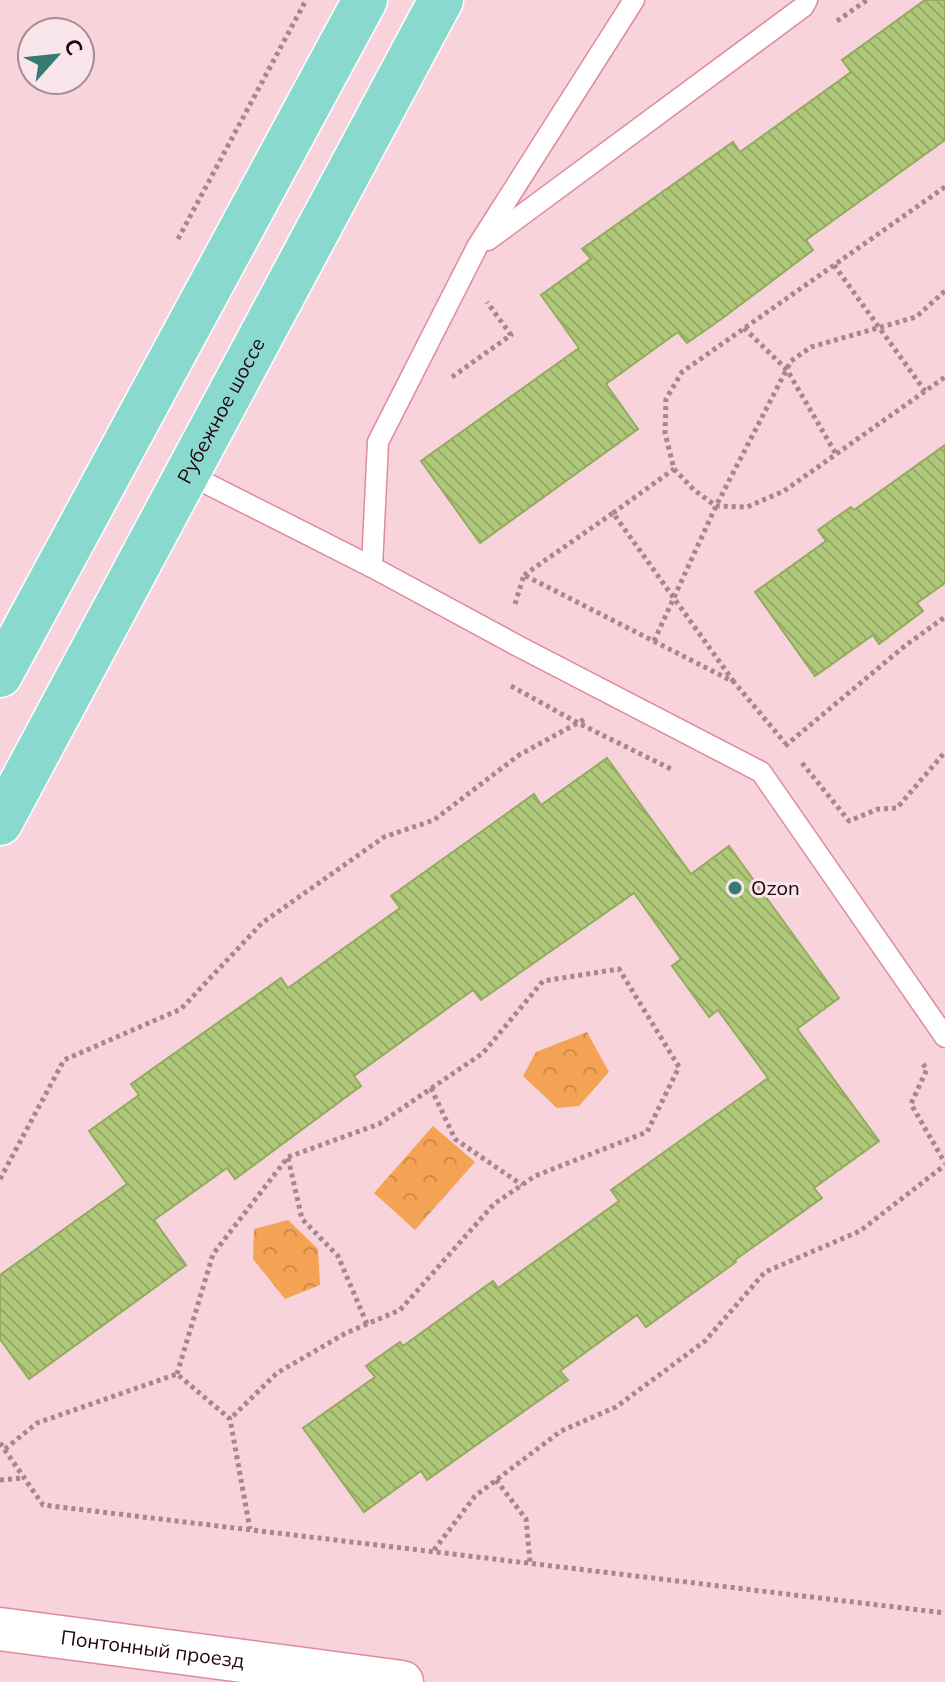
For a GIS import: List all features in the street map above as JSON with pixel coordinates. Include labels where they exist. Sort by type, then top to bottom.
[{"type":"main road","points":[[0,675],[365,0]]},
{"type":"main road","name":"Рубежное шоссе","points":[[0,823],[441,0]]},
{"type":"street","name":"Понтонный проезд","points":[[0,1629],[402,1682]]},
{"type":"lane","points":[[372,567],[378,442],[477,247],[634,0]]},
{"type":"lane","points":[[477,247],[803,7],[807,0]]},
{"type":"lane","points":[[188,474],[761,772],[945,1037]]},
{"type":"path","points":[[835,22],[867,0]]},
{"type":"path","points":[[945,187],[682,372],[666,399],[665,433],[674,469],[694,490],[716,506],[747,507],[784,491],[945,377]]},
{"type":"path","points":[[834,265],[925,391]]},
{"type":"path","points":[[654,641],[716,506],[791,361],[811,347],[916,317],[945,291]]},
{"type":"path","points":[[442,384],[511,335],[486,301]]},
{"type":"path","points":[[744,328],[787,370],[836,454]]},
{"type":"path","points":[[512,612],[524,575],[674,469]]},
{"type":"path","points":[[613,513],[734,682],[849,821],[878,809],[897,808],[945,752]]},
{"type":"path","points":[[524,575],[734,682]]},
{"type":"path","points":[[786,744],[906,645],[945,618]]},
{"type":"path","points":[[510,685],[578,723],[686,776]]},
{"type":"path","points":[[0,1179],[64,1060],[181,1009],[262,923],[384,837],[434,820],[519,755],[621,699]]},
{"type":"path","points":[[177,1374],[213,1254],[288,1157],[379,1124],[483,1053],[543,981],[619,969],[679,1067],[647,1132],[535,1176],[494,1204],[400,1310],[346,1333],[277,1373],[230,1419]]},
{"type":"path","points":[[433,1551],[475,1496],[561,1431],[616,1407],[705,1341],[765,1272],[860,1231],[945,1164],[911,1104],[927,1069],[918,1056]]},
{"type":"path","points":[[431,1088],[455,1139],[522,1185]]},
{"type":"path","points":[[288,1157],[302,1219],[338,1256],[367,1324]]},
{"type":"path","points":[[177,1374],[230,1419],[250,1529]]},
{"type":"path","points":[[5,1449],[37,1423],[177,1374]]},
{"type":"path","points":[[0,1443],[43,1505],[945,1613]]},
{"type":"path","points":[[0,1480],[24,1478]]},
{"type":"path","points":[[496,1480],[526,1519],[530,1562]]},
{"type":"green space","points":[[587,1032],[609,1072],[579,1106],[557,1108],[523,1076],[536,1052]]},
{"type":"green space","points":[[433,1126],[475,1162],[415,1230],[374,1193]]},
{"type":"green space","points":[[288,1220],[318,1249],[320,1285],[285,1299],[253,1259],[254,1229]]},
{"type":"building","points":[[925,0],[945,0],[945,140],[806,240],[813,250],[720,320],[687,343],[678,332],[606,384],[638,429],[480,543],[421,461],[579,348],[541,295],[591,259],[582,249],[733,142],[740,152],[851,72],[842,60]]},
{"type":"building","points":[[945,445],[945,583],[917,603],[923,611],[879,644],[873,635],[815,676],[755,592],[826,541],[818,530],[851,507],[854,510]]},
{"type":"building","points":[[607,758],[691,874],[729,846],[839,998],[797,1029],[879,1141],[814,1188],[822,1198],[646,1327],[637,1315],[560,1371],[568,1380],[427,1480],[421,1471],[364,1512],[303,1428],[375,1377],[366,1366],[400,1342],[403,1346],[493,1281],[498,1288],[619,1201],[611,1190],[768,1078],[718,1010],[709,1017],[672,966],[681,959],[634,893],[481,1000],[473,990],[354,1076],[361,1086],[235,1179],[227,1168],[154,1220],[186,1265],[29,1379],[0,1339],[0,1275],[127,1184],[89,1131],[139,1095],[131,1084],[281,978],[288,988],[400,908],[391,896],[534,794],[541,805]]},
{"type":"place","name":"Ozon","points":[[735,888]]}]
